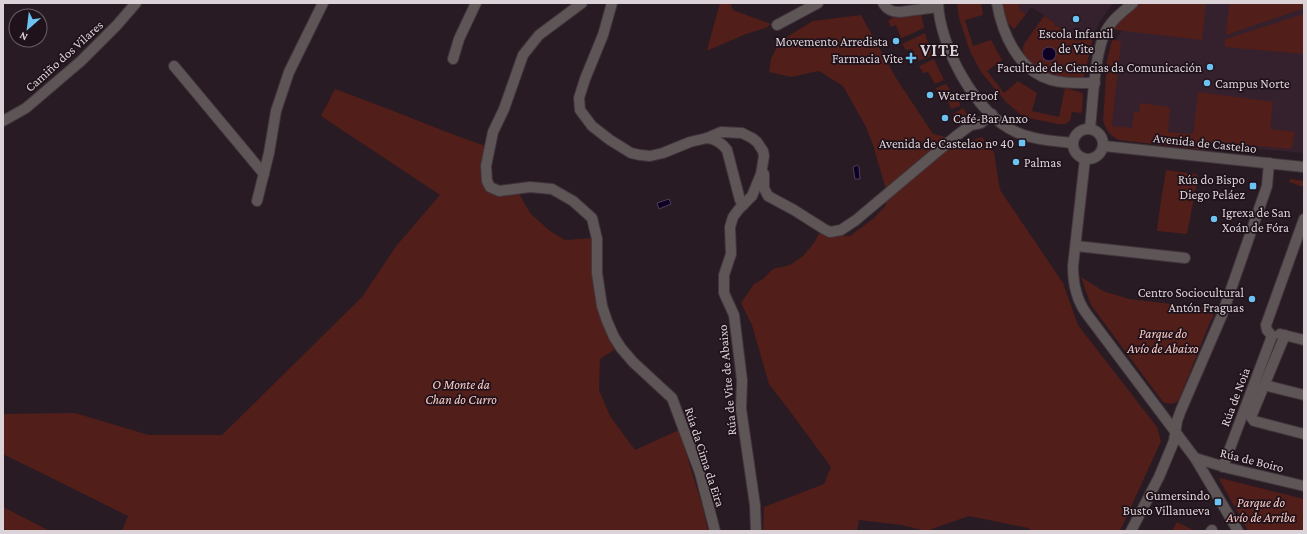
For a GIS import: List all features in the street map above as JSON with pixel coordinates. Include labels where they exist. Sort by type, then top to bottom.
[{"type":"street","name":"Camiño dos Vilares","points":[[4,120],[26,108],[81,61],[117,25],[136,3]]},
{"type":"street","points":[[257,201],[264,174],[276,111],[289,72],[323,3]]},
{"type":"street","points":[[453,59],[459,39],[476,3]]},
{"type":"street","name":"Rúa da Cima da Eira","points":[[582,3],[539,35],[523,55],[504,110],[493,132],[486,166],[492,186],[552,189],[573,201],[592,218],[597,239],[597,273],[602,306],[607,321],[616,340],[625,353],[672,398],[700,473],[715,531]]},
{"type":"street","name":"Rúa de Vite de Abaixo","points":[[612,3],[603,35],[579,98],[580,110],[592,126],[610,140],[631,153],[640,155],[650,156],[663,154],[690,142],[707,138],[721,132],[742,133],[757,142],[763,151],[764,156],[762,167],[752,196],[733,218],[730,227],[731,254],[724,275],[724,293],[734,315],[742,380],[741,409],[755,505],[756,531]]},
{"type":"street","points":[[777,25],[818,3]]},
{"type":"street","points":[[883,3],[889,10],[894,12],[938,5],[944,34],[958,68],[969,87],[992,114],[1010,129],[1022,134],[1037,138],[1073,143]]},
{"type":"street","points":[[998,3],[1003,27],[1011,44],[1019,58],[1034,72],[1042,77],[1061,82],[1095,83]]},
{"type":"street","points":[[1090,128],[1095,83],[1104,35],[1115,18],[1133,3]]},
{"type":"street","points":[[174,66],[264,174]]},
{"type":"street","name":"Rúa de Vite de Abaixo","points":[[762,167],[764,169],[764,188],[768,196],[824,229],[830,232],[836,232],[856,220],[942,147],[971,125],[980,123],[992,114]]},
{"type":"street","points":[[1090,128],[1101,136],[1104,146],[1099,155],[1095,158],[1085,159],[1081,158],[1075,152],[1073,143],[1076,134],[1090,128]]},
{"type":"street","points":[[707,138],[714,139],[724,145],[727,150],[740,200],[743,205]]},
{"type":"street","name":"Avenida de Castelao","points":[[1104,146],[1304,167]]},
{"type":"street","points":[[1085,159],[1073,266],[1074,283],[1082,308],[1195,458],[1238,531]]},
{"type":"street","points":[[1131,531],[1159,477],[1174,441],[1181,410],[1222,315],[1267,186],[1270,163]]},
{"type":"street","points":[[1304,219],[1266,325],[1267,330],[1272,336],[1280,334],[1304,340]]},
{"type":"street","points":[[1076,246],[1185,258]]},
{"type":"street","name":"Rúa de Noia","points":[[1285,335],[1251,417],[1254,421],[1304,434]]},
{"type":"street","name":"Rúa de Noia","points":[[1223,467],[1272,336]]},
{"type":"street","points":[[1264,385],[1304,395]]},
{"type":"street","points":[[1158,409],[1168,412],[1181,410]]},
{"type":"street","name":"Rúa de Boiro","points":[[1195,458],[1223,467],[1304,486]]},
{"type":"shaded area","name":"Escola Infantil de Vite","points":[[1019,3],[1114,3],[1099,23],[1093,37],[1075,41],[1064,28],[1054,25],[1054,22],[1031,7],[1026,14],[1020,10]]},
{"type":"shaded area","name":"Campus Norte","points":[[1151,3],[1304,3],[1304,153],[1120,137],[1106,123],[1114,42],[1136,11]]},
{"type":"shaded area","points":[[1046,47],[1052,47],[1056,51],[1056,57],[1052,61],[1046,61],[1042,57],[1042,51]]},
{"type":"shaded area","points":[[857,165],[859,167],[860,179],[855,179],[853,167]]},
{"type":"shaded area","points":[[669,199],[671,204],[659,209],[657,203]]},
{"type":"green space","points":[[720,3],[730,3],[733,10],[771,24],[766,28],[746,34],[707,50]]},
{"type":"green space","points":[[957,3],[981,3],[983,15],[965,20],[973,46],[991,40],[1002,60],[987,71],[1004,93],[1018,81],[1037,93],[1032,111],[1059,117],[1065,88],[1083,94],[1082,112],[1072,112],[1070,121],[1066,124],[1058,124],[1029,118],[1020,114],[1007,103],[981,72],[970,51],[959,18]]},
{"type":"green space","points":[[1003,3],[1019,3],[1020,10],[1026,14],[1014,29],[1006,18]]},
{"type":"green space","points":[[1138,3],[1206,3],[1202,40],[1114,29],[1124,16]]},
{"type":"green space","points":[[1227,3],[1304,3],[1304,7],[1302,9],[1226,35],[1229,4]]},
{"type":"green space","points":[[921,12],[924,28],[902,38],[896,25],[891,27],[888,21],[896,15]]},
{"type":"green space","points":[[1304,14],[1304,54],[1225,47],[1225,39]]},
{"type":"green space","points":[[861,15],[896,78],[933,134],[966,142],[982,137],[994,152],[1000,190],[1063,283],[1078,325],[1157,427],[1161,441],[1120,531],[1033,531],[1028,528],[969,516],[926,531],[902,525],[859,520],[857,531],[763,531],[764,507],[824,484],[831,467],[769,384],[752,325],[741,303],[754,284],[763,279],[773,269],[790,265],[803,256],[814,243],[819,234],[850,236],[874,218],[886,205],[885,186],[873,145],[866,127],[843,86],[819,71],[791,77],[769,72],[771,59],[780,41],[813,21]]},
{"type":"green space","points":[[1044,16],[1054,22],[1054,25],[1066,31],[1075,41],[1093,37],[1084,77],[1059,77],[1045,72],[1032,65],[1024,55],[1024,44]]},
{"type":"green space","points":[[925,33],[932,56],[918,61],[912,49],[906,50],[902,44]]},
{"type":"green space","points":[[1112,40],[1121,41],[1112,126],[1132,128],[1134,112],[1139,113],[1140,103],[1170,107],[1168,132],[1193,134],[1198,92],[1273,102],[1270,129],[1295,132],[1292,147],[1290,149],[1213,142],[1205,150],[1119,140],[1113,137],[1103,121],[1107,60]]},
{"type":"green space","points":[[934,59],[944,80],[935,84],[928,72],[923,73],[919,66]]},
{"type":"green space","points":[[946,84],[960,106],[951,109],[945,95],[939,97],[936,88]]},
{"type":"green space","name":"O Monte da Chan do Curro","points":[[335,89],[488,147],[485,187],[496,196],[518,192],[530,213],[550,231],[565,240],[593,238],[604,321],[614,350],[600,359],[599,390],[610,416],[635,450],[679,430],[703,508],[708,531],[122,531],[128,516],[3,454],[3,414],[75,413],[149,435],[222,435],[362,297],[397,245],[440,195],[321,116]]},
{"type":"green space","points":[[963,108],[971,120],[958,125],[953,114]]},
{"type":"green space","points":[[1166,170],[1196,174],[1198,177],[1187,234],[1157,231]]},
{"type":"green space","points":[[1290,179],[1304,181],[1304,187],[1289,182]]},
{"type":"green space","name":"Parque do Avío de Abaixo","points":[[1081,277],[1103,291],[1129,299],[1213,309],[1213,317],[1179,400],[1171,404],[1163,402],[1091,305]]},
{"type":"green space","name":"Parque do Avío de Arriba","points":[[1220,478],[1304,499],[1304,531],[1248,531],[1220,481]]},
{"type":"green space","points":[[3,507],[50,531],[3,531]]},
{"type":"green space","points":[[1177,522],[1193,530],[1193,531],[1172,531]]},
{"type":"place","name":"Escola Infantil de Vite","points":[[1076,19]]},
{"type":"place","name":"Movemento Arredista","points":[[896,41]]},
{"type":"place","name":"Farmacia Vite","points":[[911,58]]},
{"type":"place","name":"Facultade de Ciencias da Comunicación","points":[[1210,67]]},
{"type":"place","name":"Campus Norte","points":[[1207,83]]},
{"type":"place","name":"WaterProof","points":[[930,95]]},
{"type":"place","name":"Café-Bar Anxo","points":[[945,118]]},
{"type":"place","name":"Avenida de Castelao nº 40","points":[[1022,143]]},
{"type":"place","name":"Palmas","points":[[1016,162]]},
{"type":"place","name":"Rúa do Bispo Diego Peláez","points":[[1253,186]]},
{"type":"place","name":"Igrexa de San Xoán de Fóra","points":[[1214,219]]},
{"type":"place","name":"Centro Sociocultural Antón Fraguas","points":[[1252,299]]},
{"type":"place","name":"Gumersindo Busto Villanueva","points":[[1218,502]]},
{"type":"district","name":"VITE","points":[[940,50]]}]
